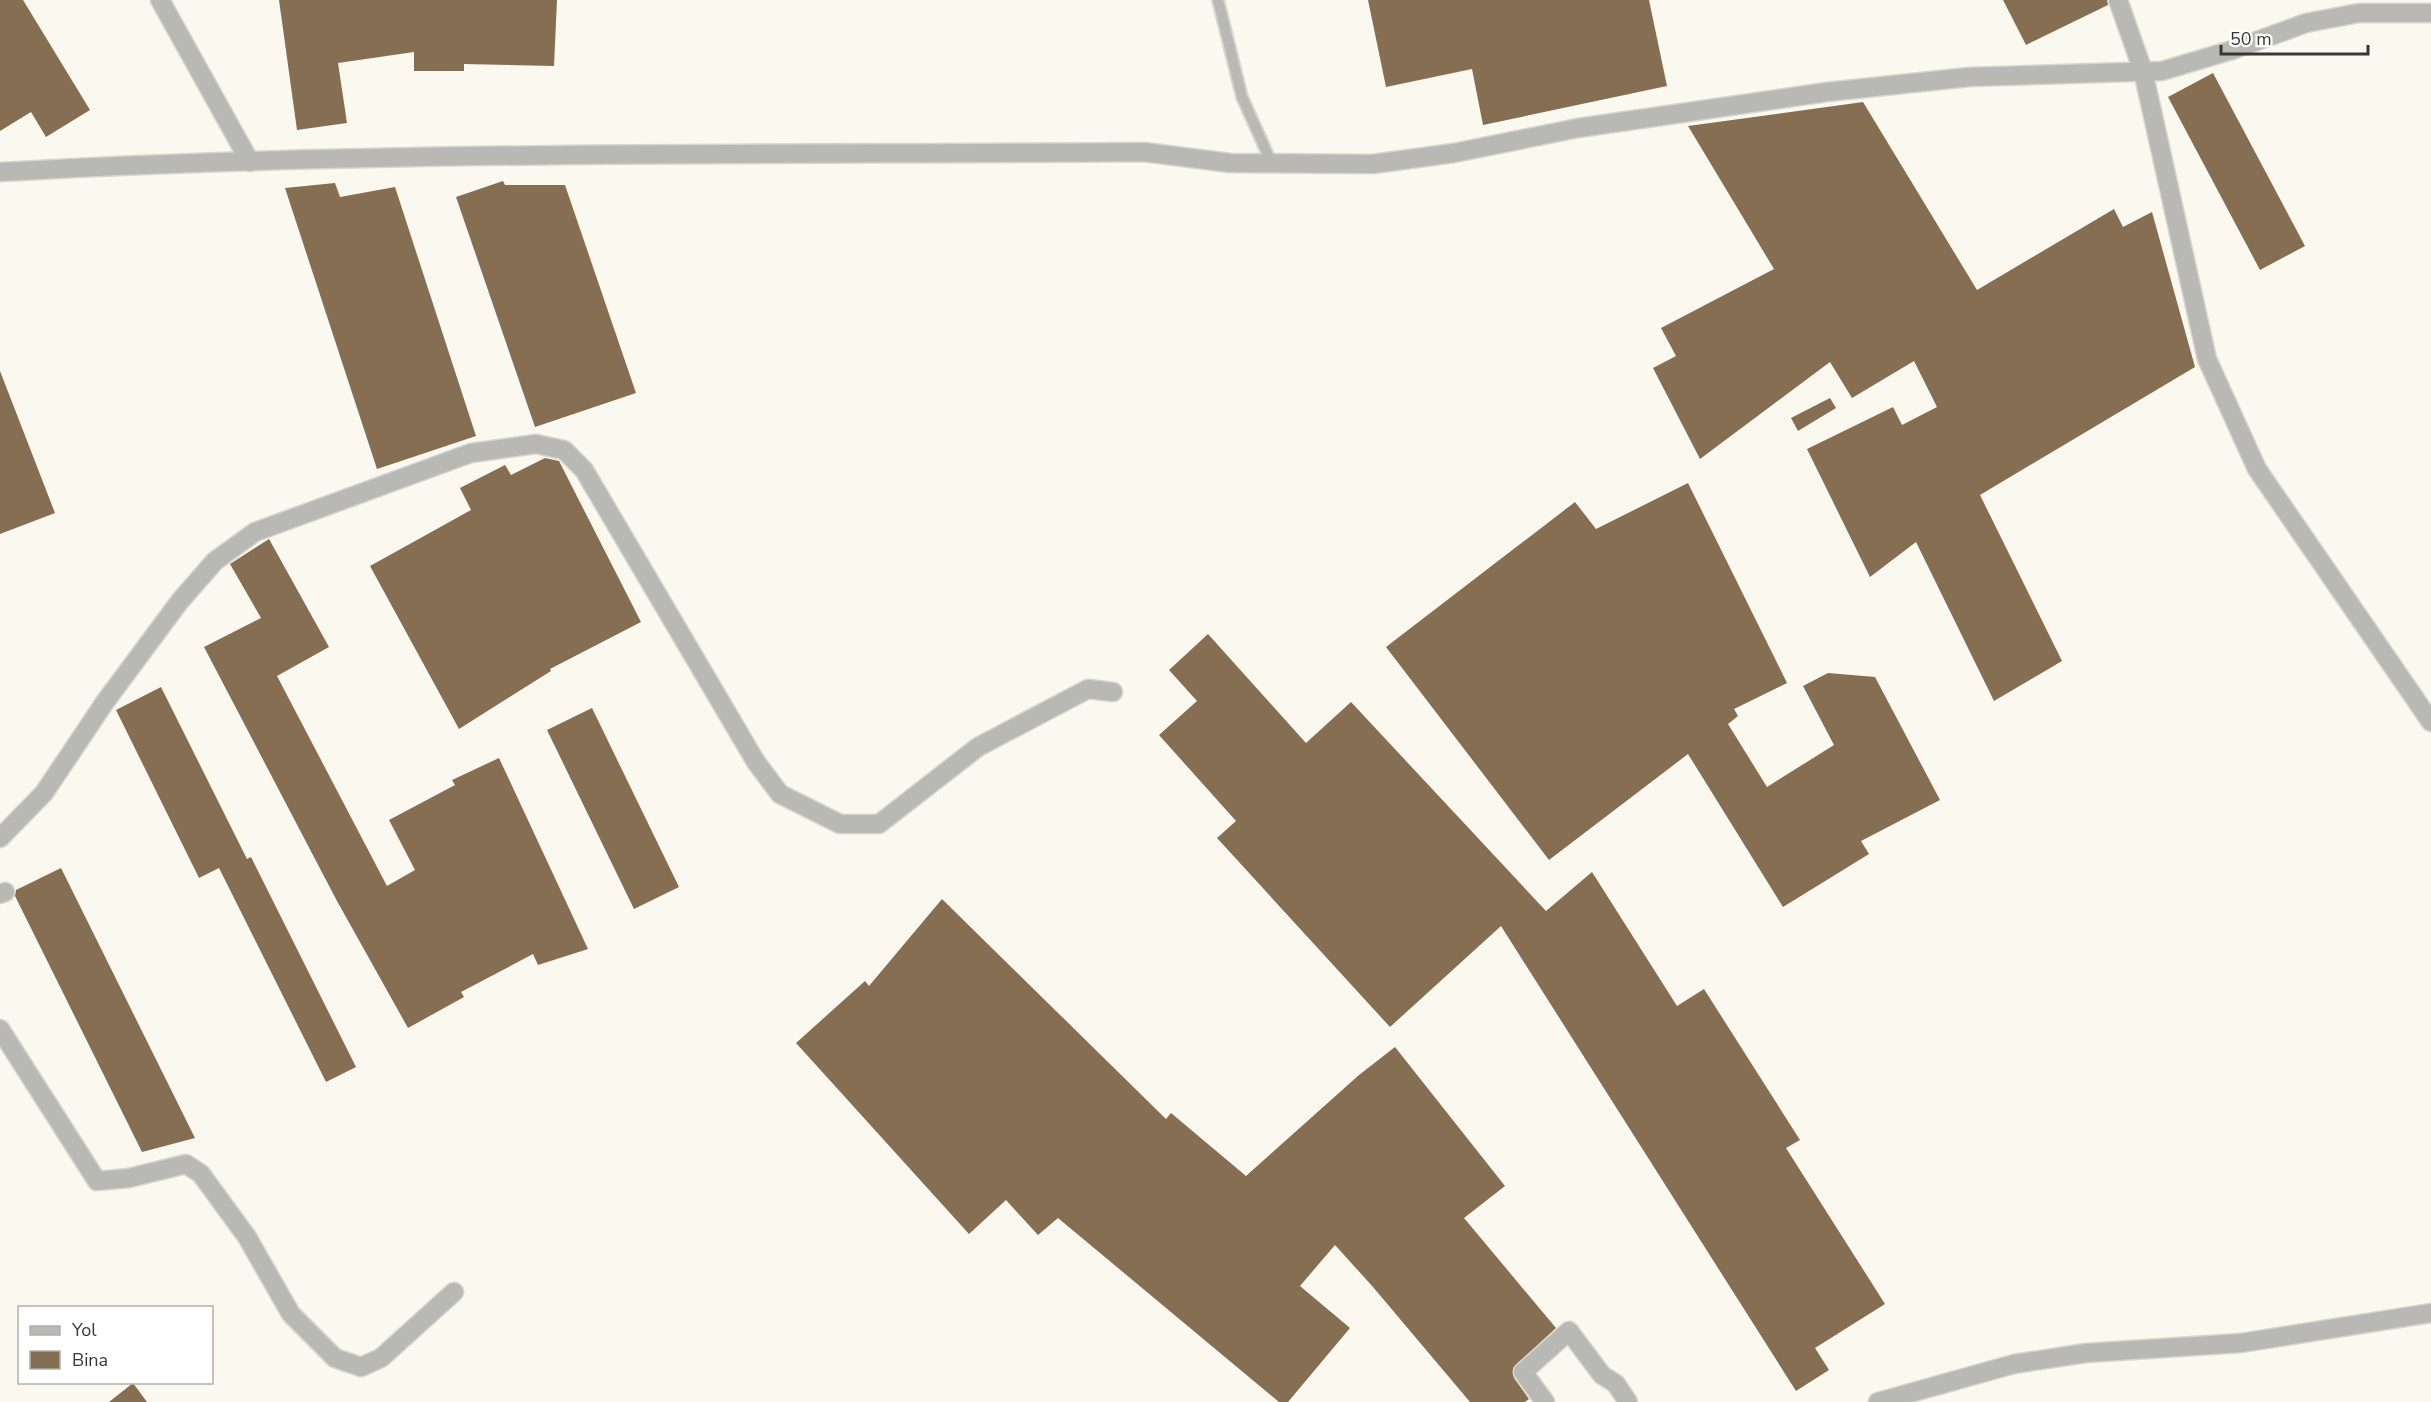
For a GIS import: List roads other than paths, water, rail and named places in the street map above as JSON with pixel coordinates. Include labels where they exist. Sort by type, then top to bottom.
[{"type":"street","points":[[160,0],[250,162]]},
{"type":"street","points":[[2118,0],[2143,71],[2207,359],[2257,469],[2431,722]]},
{"type":"street","points":[[0,172],[135,164],[512,157],[1144,152],[1230,163],[1385,162],[1454,153],[1578,128],[1827,92],[1969,77],[2162,71],[2232,50],[2306,23],[2359,12],[2431,13]]},
{"type":"street","points":[[0,838],[44,793],[111,693],[180,601],[215,561],[255,532],[471,453],[536,444],[564,450],[584,470],[756,762],[780,794],[840,824],[879,824],[978,747],[1088,689],[1113,692]]},
{"type":"street","points":[[0,1029],[97,1181],[129,1178],[186,1164],[201,1174],[247,1237],[291,1314],[335,1358],[361,1367],[381,1358],[454,1292]]},
{"type":"street","points":[[1878,1402],[2014,1364],[2086,1353],[2241,1343],[2431,1313]]},
{"type":"street","points":[[1545,1402],[1523,1372],[1569,1331],[1602,1375],[1616,1384],[1628,1402]]},
{"type":"lane","points":[[1218,0],[1242,97],[1272,164]]}]
